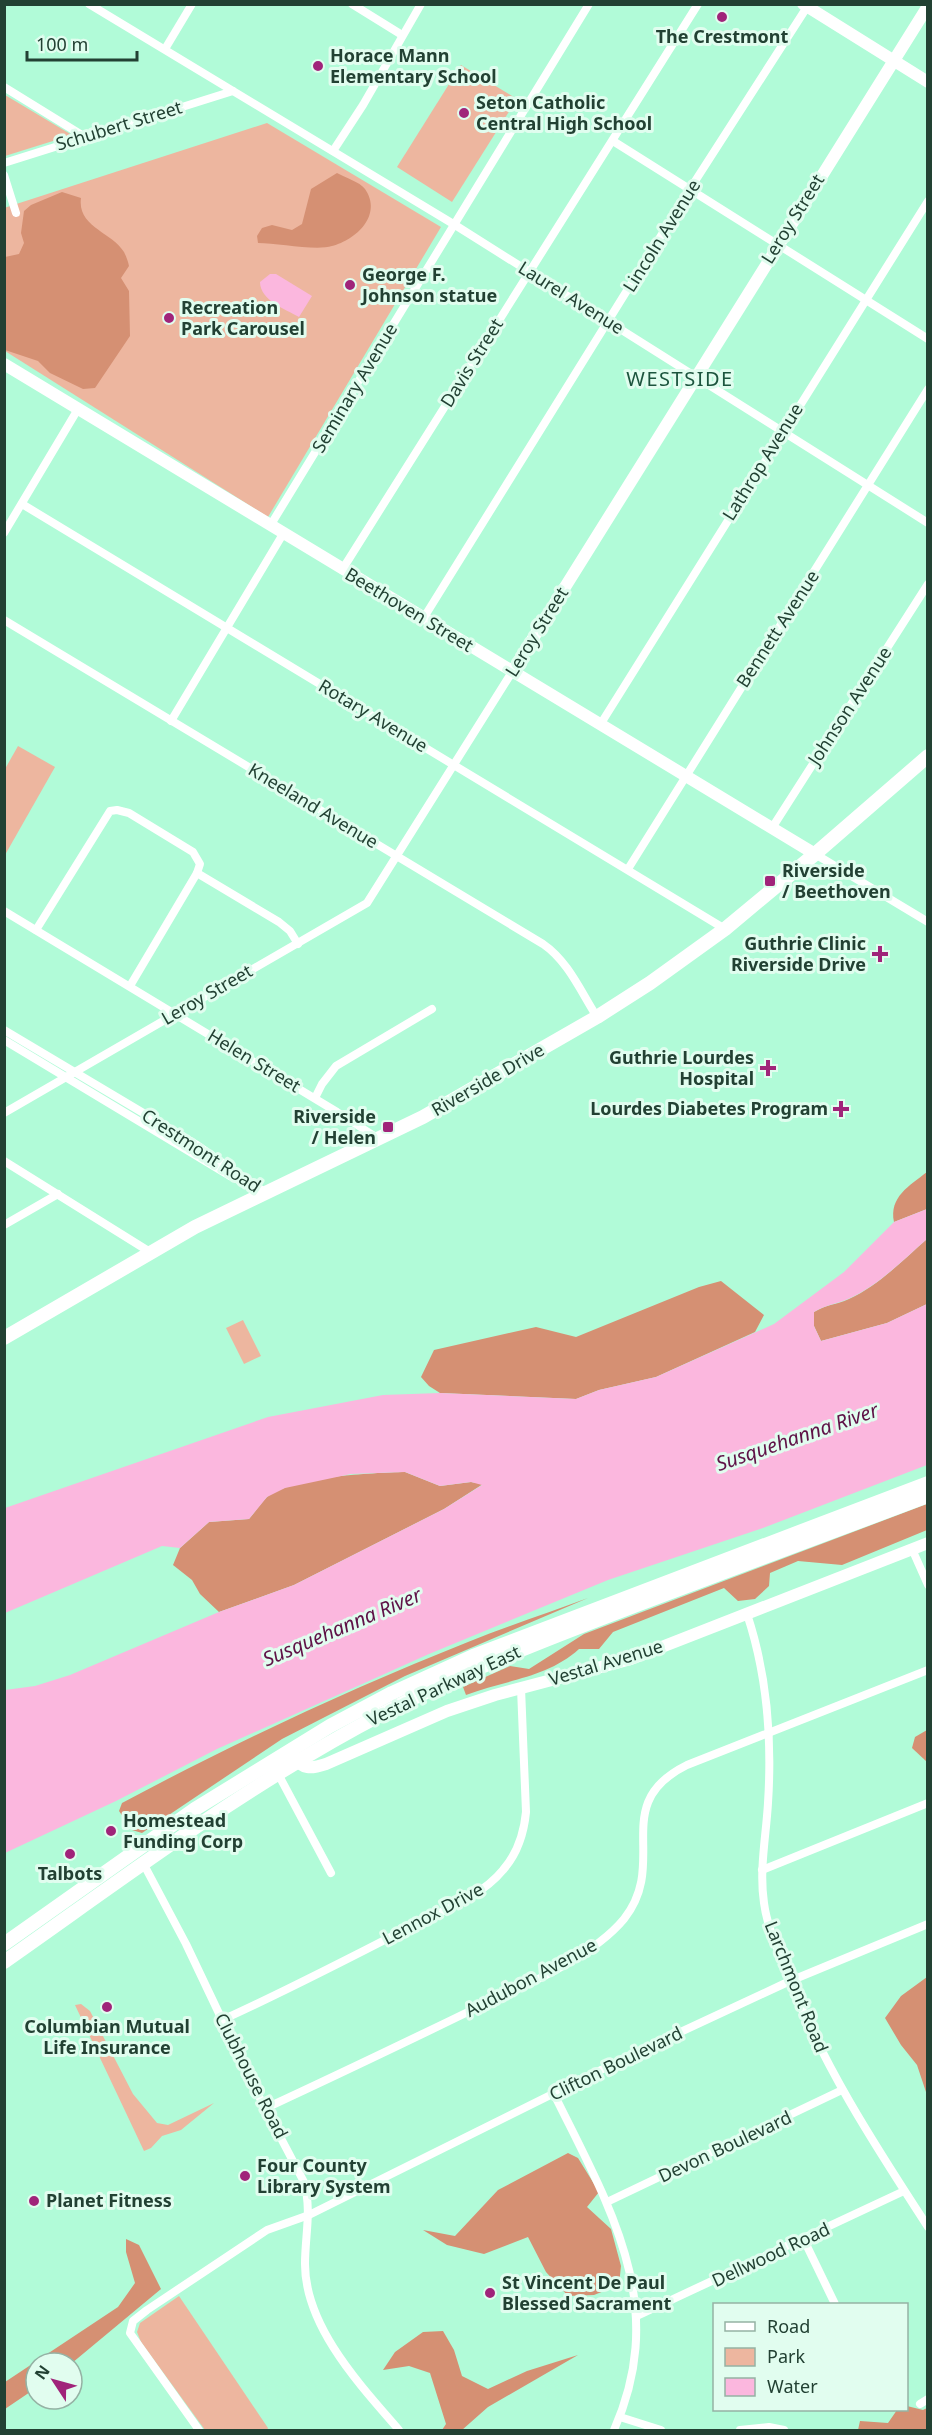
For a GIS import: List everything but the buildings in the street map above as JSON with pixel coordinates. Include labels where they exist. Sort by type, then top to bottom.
[{"type":"main road","name":"Riverside Drive","points":[[4,1338],[195,1227],[379,1139],[453,1100],[597,1017],[726,929],[924,764]]},
{"type":"main road","name":"Vestal Parkway East","points":[[4,1944],[195,1809],[293,1756],[392,1693],[473,1656],[927,1483]]},
{"type":"main road","name":"Vestal Parkway East","points":[[293,1756],[506,1656],[927,1496]]},
{"type":"main road","name":"Vestal Parkway East","points":[[4,1962],[274,1767]]},
{"type":"street","name":"Laurel Avenue","points":[[89,4],[455,225],[927,523]]},
{"type":"street","points":[[165,49],[192,4]]},
{"type":"street","points":[[352,4],[402,35]]},
{"type":"street","points":[[333,151],[363,105],[421,4]]},
{"type":"street","name":"Seminary Avenue","points":[[270,526],[589,4]]},
{"type":"street","name":"Davis Street","points":[[342,570],[698,4]]},
{"type":"street","points":[[805,6],[927,82]]},
{"type":"street","name":"Lincoln Avenue","points":[[423,619],[805,6]]},
{"type":"street","name":"Leroy Street","points":[[4,1113],[367,903],[927,6]]},
{"type":"street","points":[[4,87],[85,137]]},
{"type":"street","name":"Schubert Street","points":[[4,162],[233,91]]},
{"type":"street","points":[[613,141],[927,339]]},
{"type":"street","points":[[4,175],[16,213]]},
{"type":"street","name":"Lathrop Avenue","points":[[600,725],[927,201]]},
{"type":"street","name":"Beethoven Street","points":[[4,364],[815,854]]},
{"type":"street","name":"Bennett Avenue","points":[[628,869],[927,389]]},
{"type":"street","points":[[4,533],[78,409]]},
{"type":"street","name":"Rotary Avenue","points":[[22,504],[726,929]]},
{"type":"street","points":[[171,721],[284,534]]},
{"type":"street","name":"Johnson Avenue","points":[[772,828],[927,584]]},
{"type":"street","name":"Kneeland Avenue","points":[[4,620],[554,951],[597,1017]]},
{"type":"street","points":[[36,930],[110,811],[114,809],[129,813],[193,852],[200,864],[197,873],[130,986]]},
{"type":"street","points":[[815,854],[927,922]]},
{"type":"street","points":[[197,873],[279,922],[290,931],[298,944]]},
{"type":"street","name":"Helen Street","points":[[4,911],[379,1139]]},
{"type":"street","points":[[315,1098],[322,1084],[336,1066],[432,1009]]},
{"type":"street","name":"Crestmont Road","points":[[4,1029],[70,1074],[170,1134],[230,1176],[266,1193]]},
{"type":"street","name":"Crestmont Road","points":[[4,1040],[70,1074]]},
{"type":"street","points":[[4,1161],[150,1252]]},
{"type":"street","points":[[4,1225],[58,1194]]},
{"type":"street","name":"Vestal Avenue","points":[[293,1756],[305,1767],[319,1766],[447,1711],[521,1688],[631,1659],[927,1543]]},
{"type":"street","points":[[912,1549],[927,1585]]},
{"type":"street","name":"Larchmont Road","points":[[747,1614],[753,1631],[764,1693],[768,1733],[768,1804],[762,1870],[766,1915],[815,2040],[842,2090],[927,2227]]},
{"type":"street","name":"Audubon Avenue","points":[[266,2108],[513,1991],[593,1947],[624,1918],[640,1891],[644,1873],[645,1808],[653,1790],[675,1772],[927,1670]]},
{"type":"street","name":"Lennox Drive","points":[[222,2020],[471,1896],[503,1871],[516,1850],[525,1824],[521,1688]]},
{"type":"street","points":[[274,1767],[331,1873]]},
{"type":"street","points":[[762,1870],[927,1803]]},
{"type":"street","name":"Clubhouse Road","points":[[134,1851],[143,1863],[186,1944],[304,2182],[309,2215],[305,2265],[307,2280],[319,2318],[348,2369],[399,2430]]},
{"type":"street","name":"Clifton Boulevard","points":[[199,2430],[130,2333],[133,2321],[251,2239],[277,2226],[309,2215],[629,2056],[790,1981],[927,1924]]},
{"type":"street","name":"Devon Boulevard","points":[[607,2202],[842,2090]]},
{"type":"street","points":[[554,2094],[607,2202],[631,2273],[637,2316],[631,2377],[614,2430]]},
{"type":"street","name":"Dellwood Road","points":[[637,2316],[804,2240],[904,2191]]},
{"type":"street","points":[[804,2240],[835,2303]]},
{"type":"street","points":[[620,2417],[661,2430]]},
{"type":"street","points":[[740,2430],[769,2427],[784,2430]]},
{"type":"green space","points":[[461,65],[517,99],[452,202],[397,167]]},
{"type":"green space","points":[[5,95],[72,135],[5,156]]},
{"type":"green space","points":[[267,123],[441,227],[268,517],[5,351],[4,208]]},
{"type":"green space","points":[[18,746],[55,767],[5,855],[5,769]]},
{"type":"green space","points":[[243,1320],[261,1356],[244,1364],[226,1328]]},
{"type":"green space","points":[[81,2004],[90,2011],[133,2094],[157,2123],[168,2125],[214,2103],[181,2130],[162,2136],[151,2148],[144,2151],[75,2005]]},
{"type":"green space","points":[[179,2296],[268,2428],[267,2430],[205,2430],[141,2342],[137,2332],[140,2323]]},
{"type":"shaded area","points":[[337,173],[363,186],[370,199],[369,217],[358,232],[341,243],[325,247],[258,243],[257,236],[262,228],[272,225],[292,230],[302,224],[311,189]]},
{"type":"shaded area","points":[[62,192],[81,198],[84,216],[119,245],[129,266],[121,278],[129,291],[130,336],[95,388],[83,389],[50,373],[38,361],[5,350],[5,257],[19,254],[24,243],[21,233],[24,211],[31,205]]},
{"type":"shaded area","points":[[927,1172],[927,1209],[894,1222],[893,1213],[897,1199],[907,1187]]},
{"type":"shaded area","points":[[927,1239],[927,1304],[887,1323],[821,1341],[814,1326],[814,1312],[860,1294],[890,1272]]},
{"type":"shaded area","points":[[721,1281],[764,1315],[755,1332],[656,1377],[599,1390],[576,1399],[440,1393],[421,1377],[434,1350],[536,1327],[576,1337],[699,1287]]},
{"type":"shaded area","points":[[405,1472],[440,1486],[471,1482],[483,1484],[444,1509],[294,1585],[219,1612],[200,1594],[192,1580],[173,1565],[180,1548],[209,1522],[249,1519],[267,1497],[279,1490],[295,1484],[333,1477]]},
{"type":"shaded area","points":[[927,1504],[927,1530],[842,1565],[798,1561],[770,1573],[769,1586],[755,1599],[738,1601],[724,1588],[613,1632],[599,1649],[579,1649],[567,1659],[539,1672],[466,1695],[463,1687],[510,1666],[529,1669],[584,1634]]},
{"type":"shaded area","points":[[588,1598],[405,1676],[282,1739],[142,1833],[132,1830],[119,1811],[122,1803],[164,1781],[336,1698],[483,1636]]},
{"type":"shaded area","points":[[927,1730],[927,1762],[912,1748],[915,1737]]},
{"type":"shaded area","points":[[927,1977],[927,2095],[917,2065],[901,2045],[885,2018],[901,1996]]},
{"type":"shaded area","points":[[568,2153],[578,2158],[599,2192],[587,2207],[611,2229],[621,2266],[619,2285],[594,2295],[568,2296],[546,2272],[528,2237],[484,2254],[447,2245],[423,2230],[455,2236],[498,2190]]},
{"type":"shaded area","points":[[126,2239],[139,2245],[161,2289],[84,2353],[84,2351],[52,2351],[118,2307],[135,2283],[126,2252]]},
{"type":"shaded area","points":[[443,2331],[454,2350],[462,2376],[488,2389],[527,2371],[578,2355],[488,2407],[462,2430],[442,2430],[446,2424],[430,2373],[409,2366],[383,2370],[395,2352],[423,2332]]},
{"type":"shaded area","points":[[24,2369],[24,2396],[5,2409],[5,2382]]},
{"type":"shaded area","points":[[908,2406],[923,2410],[927,2408],[927,2430],[858,2430],[860,2421],[888,2423],[896,2411],[908,2411]]},
{"type":"water","points":[[270,274],[276,274],[312,296],[299,317],[274,303],[264,294],[260,282]]},
{"type":"water","name":"Susquehanna River","points":[[927,1209],[927,1239],[870,1287],[848,1299],[814,1312],[814,1326],[821,1341],[887,1323],[927,1304],[927,1465],[763,1528],[608,1580],[429,1654],[217,1749],[116,1801],[5,1853],[5,1690],[35,1686],[70,1675],[219,1612],[294,1585],[444,1509],[482,1485],[471,1482],[440,1486],[405,1472],[351,1474],[285,1488],[267,1497],[249,1519],[209,1522],[180,1548],[162,1546],[5,1613],[5,1508],[268,1417],[383,1395],[440,1393],[576,1399],[599,1390],[656,1377],[774,1324],[844,1272],[894,1222]]},
{"type":"place","name":"The Crestmont","points":[[722,17]]},
{"type":"place","name":"Horace Mann Elementary School","points":[[318,66]]},
{"type":"place","name":"Seton Catholic Central High School","points":[[464,113]]},
{"type":"place","name":"George F. Johnson statue","points":[[350,285]]},
{"type":"place","name":"Recreation Park Carousel","points":[[169,318]]},
{"type":"place","name":"Riverside / Beethoven","points":[[770,881]]},
{"type":"place","name":"Guthrie Clinic Riverside Drive","points":[[880,954]]},
{"type":"place","name":"Guthrie Lourdes Hospital","points":[[768,1068]]},
{"type":"place","name":"Lourdes Diabetes Program","points":[[841,1109]]},
{"type":"place","name":"Riverside / Helen","points":[[388,1127]]},
{"type":"place","name":"Homestead Funding Corp","points":[[111,1831]]},
{"type":"place","name":"Talbots","points":[[70,1854]]},
{"type":"place","name":"Columbian Mutual Life Insurance","points":[[107,2007]]},
{"type":"place","name":"Four County Library System","points":[[245,2176]]},
{"type":"place","name":"Planet Fitness","points":[[34,2201]]},
{"type":"place","name":"St Vincent De Paul Blessed Sacrament","points":[[490,2293]]},
{"type":"district","name":"WESTSIDE","points":[[680,379]]}]
